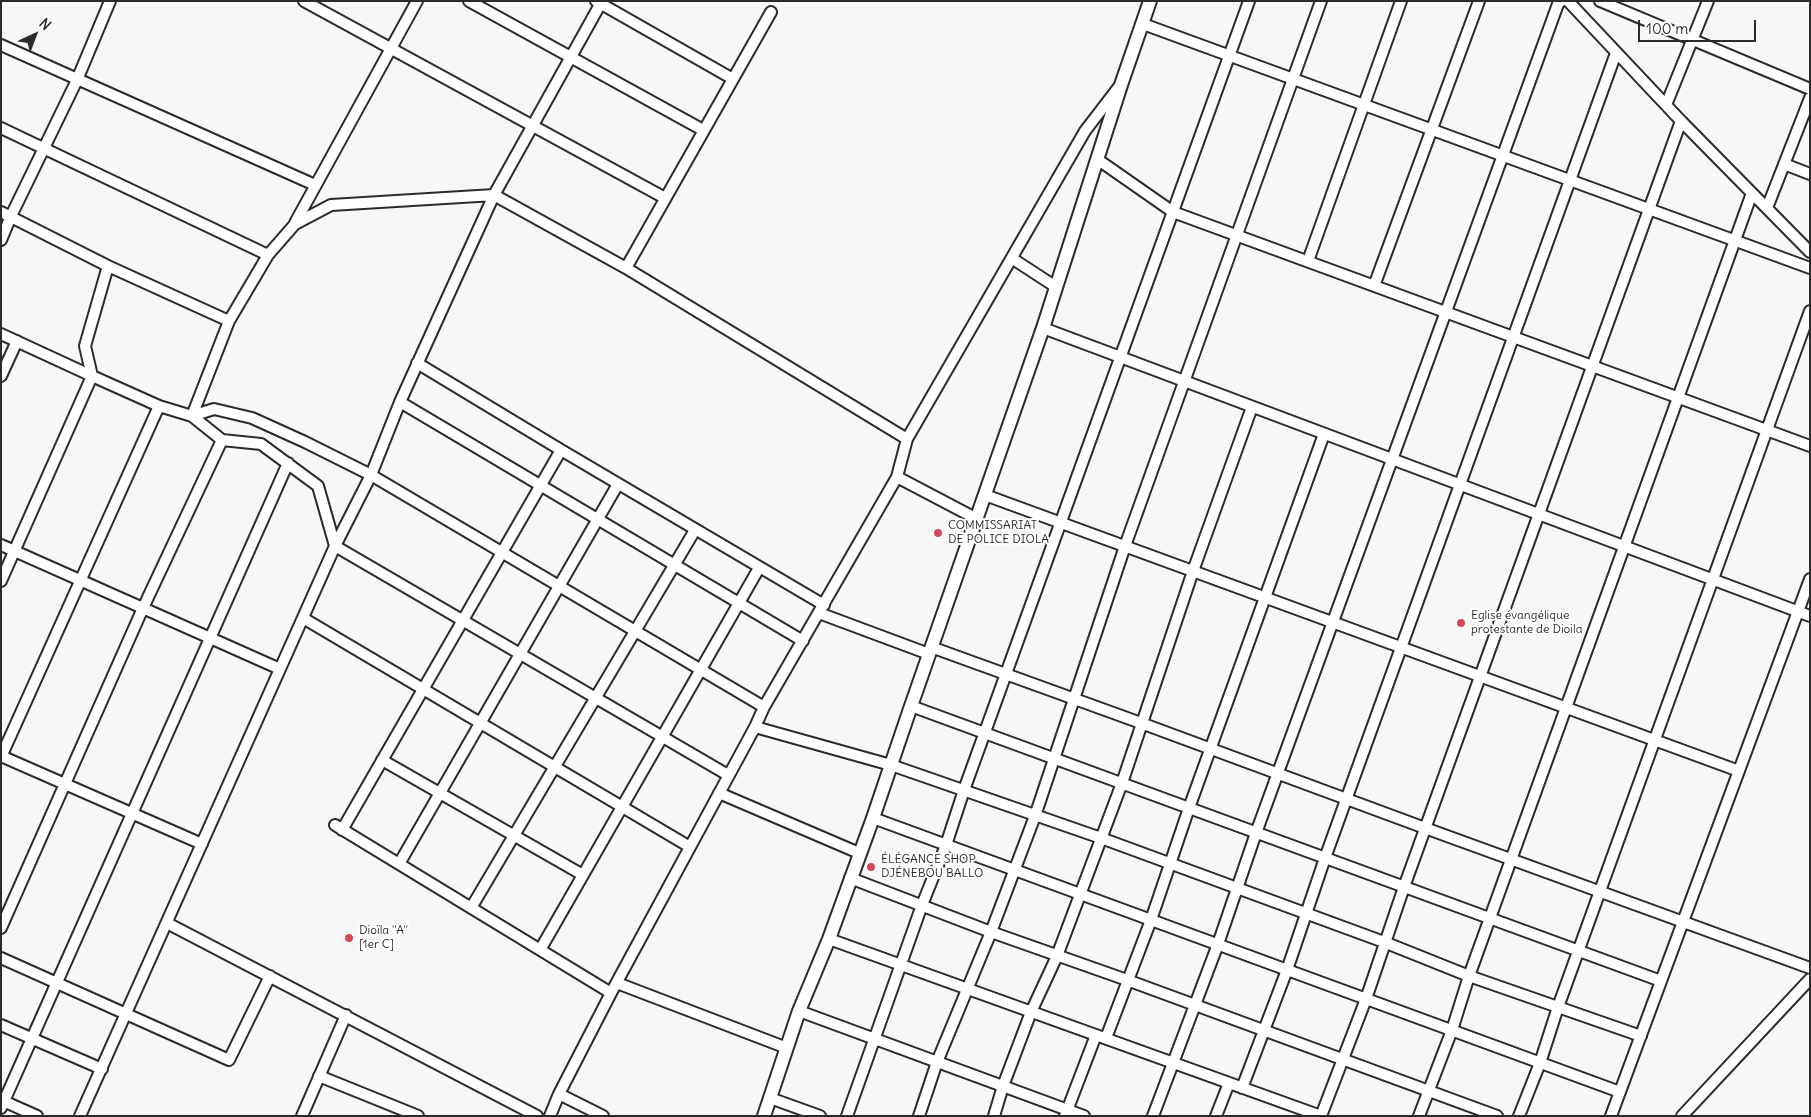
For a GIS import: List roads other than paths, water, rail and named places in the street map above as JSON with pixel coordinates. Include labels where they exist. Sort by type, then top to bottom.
[{"type":"main road","points":[[764,1116],[799,1011],[829,939],[873,818],[986,495],[1150,1]]},
{"type":"street","points":[[304,1],[665,198]]},
{"type":"street","points":[[192,416],[229,321],[268,255],[295,224],[417,1]]},
{"type":"street","points":[[469,1],[703,130]]},
{"type":"street","points":[[847,1116],[1249,1]]},
{"type":"street","points":[[919,1116],[937,1062],[991,932],[1035,816],[1125,546],[1321,1]]},
{"type":"street","points":[[1308,262],[1402,1]]},
{"type":"street","points":[[1374,286],[1479,1]]},
{"type":"street","points":[[1600,1],[1810,89]]},
{"type":"street","points":[[1666,105],[1708,1]]},
{"type":"street","points":[[1,240],[6,214],[44,148],[77,80],[109,2]]},
{"type":"street","points":[[80,1116],[335,546],[371,475],[417,363],[494,195],[571,57],[599,2],[733,79]]},
{"type":"street","points":[[1153,1116],[1218,944],[1256,833],[1559,2],[1616,53],[1810,252]]},
{"type":"street","points":[[626,268],[771,12]]},
{"type":"street","points":[[1143,24],[1810,268]]},
{"type":"street","points":[[1,45],[316,185]]},
{"type":"street","points":[[1242,1088],[1287,970],[1325,858],[1616,53]]},
{"type":"street","points":[[550,1116],[559,1094],[611,993],[764,707],[897,477],[907,440],[1013,259],[1085,131],[1121,85]]},
{"type":"street","points":[[1767,208],[1810,98]]},
{"type":"street","points":[[829,939],[1321,1116],[1366,999],[1384,942],[1681,121]]},
{"type":"street","points":[[1,128],[268,255]]},
{"type":"street","points":[[1097,159],[1173,212],[1810,446]]},
{"type":"street","points":[[1784,164],[1810,174]]},
{"type":"street","points":[[1419,1116],[1452,1030],[1469,976],[1752,193]]},
{"type":"street","points":[[295,224],[331,205],[494,195],[626,268],[907,440]]},
{"type":"street","points":[[6,214],[108,266],[229,321]]},
{"type":"street","points":[[1013,259],[1056,287]]},
{"type":"street","points":[[1,581],[92,376],[85,346],[108,266]]},
{"type":"street","points":[[1519,1116],[1810,310]]},
{"type":"street","points":[[1043,328],[1810,616]]},
{"type":"street","points":[[1,334],[159,406],[192,416],[222,440],[261,444],[318,486],[335,546],[728,775]]},
{"type":"street","points":[[1,376],[17,342]]},
{"type":"street","points":[[417,363],[759,568],[822,609],[930,651],[1006,674],[1346,800],[1810,968]]},
{"type":"street","points":[[400,402],[803,641]]},
{"type":"street","points":[[159,406],[1,757],[202,844]]},
{"type":"street","points":[[994,1116],[1003,1086],[1032,1012],[1057,956],[1122,783],[1193,571],[1252,407]]},
{"type":"street","points":[[192,416],[214,409],[252,418],[371,475],[764,707]]},
{"type":"street","points":[[1066,1113],[1127,980],[1151,920],[1169,864],[1324,434]]},
{"type":"street","points":[[1,928],[143,608],[222,440]]},
{"type":"street","points":[[561,450],[382,760],[338,827],[611,993]]},
{"type":"street","points":[[37,1116],[2,1103],[58,983],[288,463]]},
{"type":"street","points":[[897,477],[977,519]]},
{"type":"street","points":[[399,864],[618,484]]},
{"type":"street","points":[[986,495],[1739,771]]},
{"type":"street","points":[[471,908],[695,530]]},
{"type":"street","points":[[1,545],[280,669]]},
{"type":"street","points":[[540,950],[759,568]]},
{"type":"street","points":[[1611,1116],[1810,579]]},
{"type":"street","points":[[303,618],[690,847]]},
{"type":"street","points":[[911,706],[1661,981]]},
{"type":"street","points":[[755,727],[891,765],[964,790],[1384,942],[1469,976],[1641,1036]]},
{"type":"street","points":[[382,760],[583,875]]},
{"type":"street","points":[[719,793],[860,853]]},
{"type":"street","points":[[873,818],[1620,1092]]},
{"type":"street","points":[[850,878],[991,932],[1194,1004],[1498,1116]]},
{"type":"street","points":[[167,923],[537,1116]]},
{"type":"street","points":[[1,958],[229,1060],[270,976]]},
{"type":"street","points":[[1682,1116],[1810,979]]},
{"type":"street","points":[[617,983],[788,1048]]},
{"type":"street","points":[[799,1011],[1003,1086],[1066,1113],[1084,1116]]},
{"type":"street","points":[[302,1116],[346,1015]]},
{"type":"street","points":[[1,1025],[102,1069]]},
{"type":"street","points":[[319,1076],[418,1116]]},
{"type":"street","points":[[1216,1116],[1228,1083]]},
{"type":"street","points":[[559,1094],[603,1116]]},
{"type":"street","points":[[770,1098],[820,1116]]},
{"type":"place","name":"COMMISSARIAT DE POLICE DIOLA","points":[[938,533]]},
{"type":"place","name":"Eglise évangélique protestante de Dioila","points":[[1461,623]]},
{"type":"place","name":"ÉLÉGANCE SHOP DJÉNEBOU BALLO","points":[[871,867]]},
{"type":"place","name":"Dioïla ''A'' [1er C]","points":[[349,938]]}]
